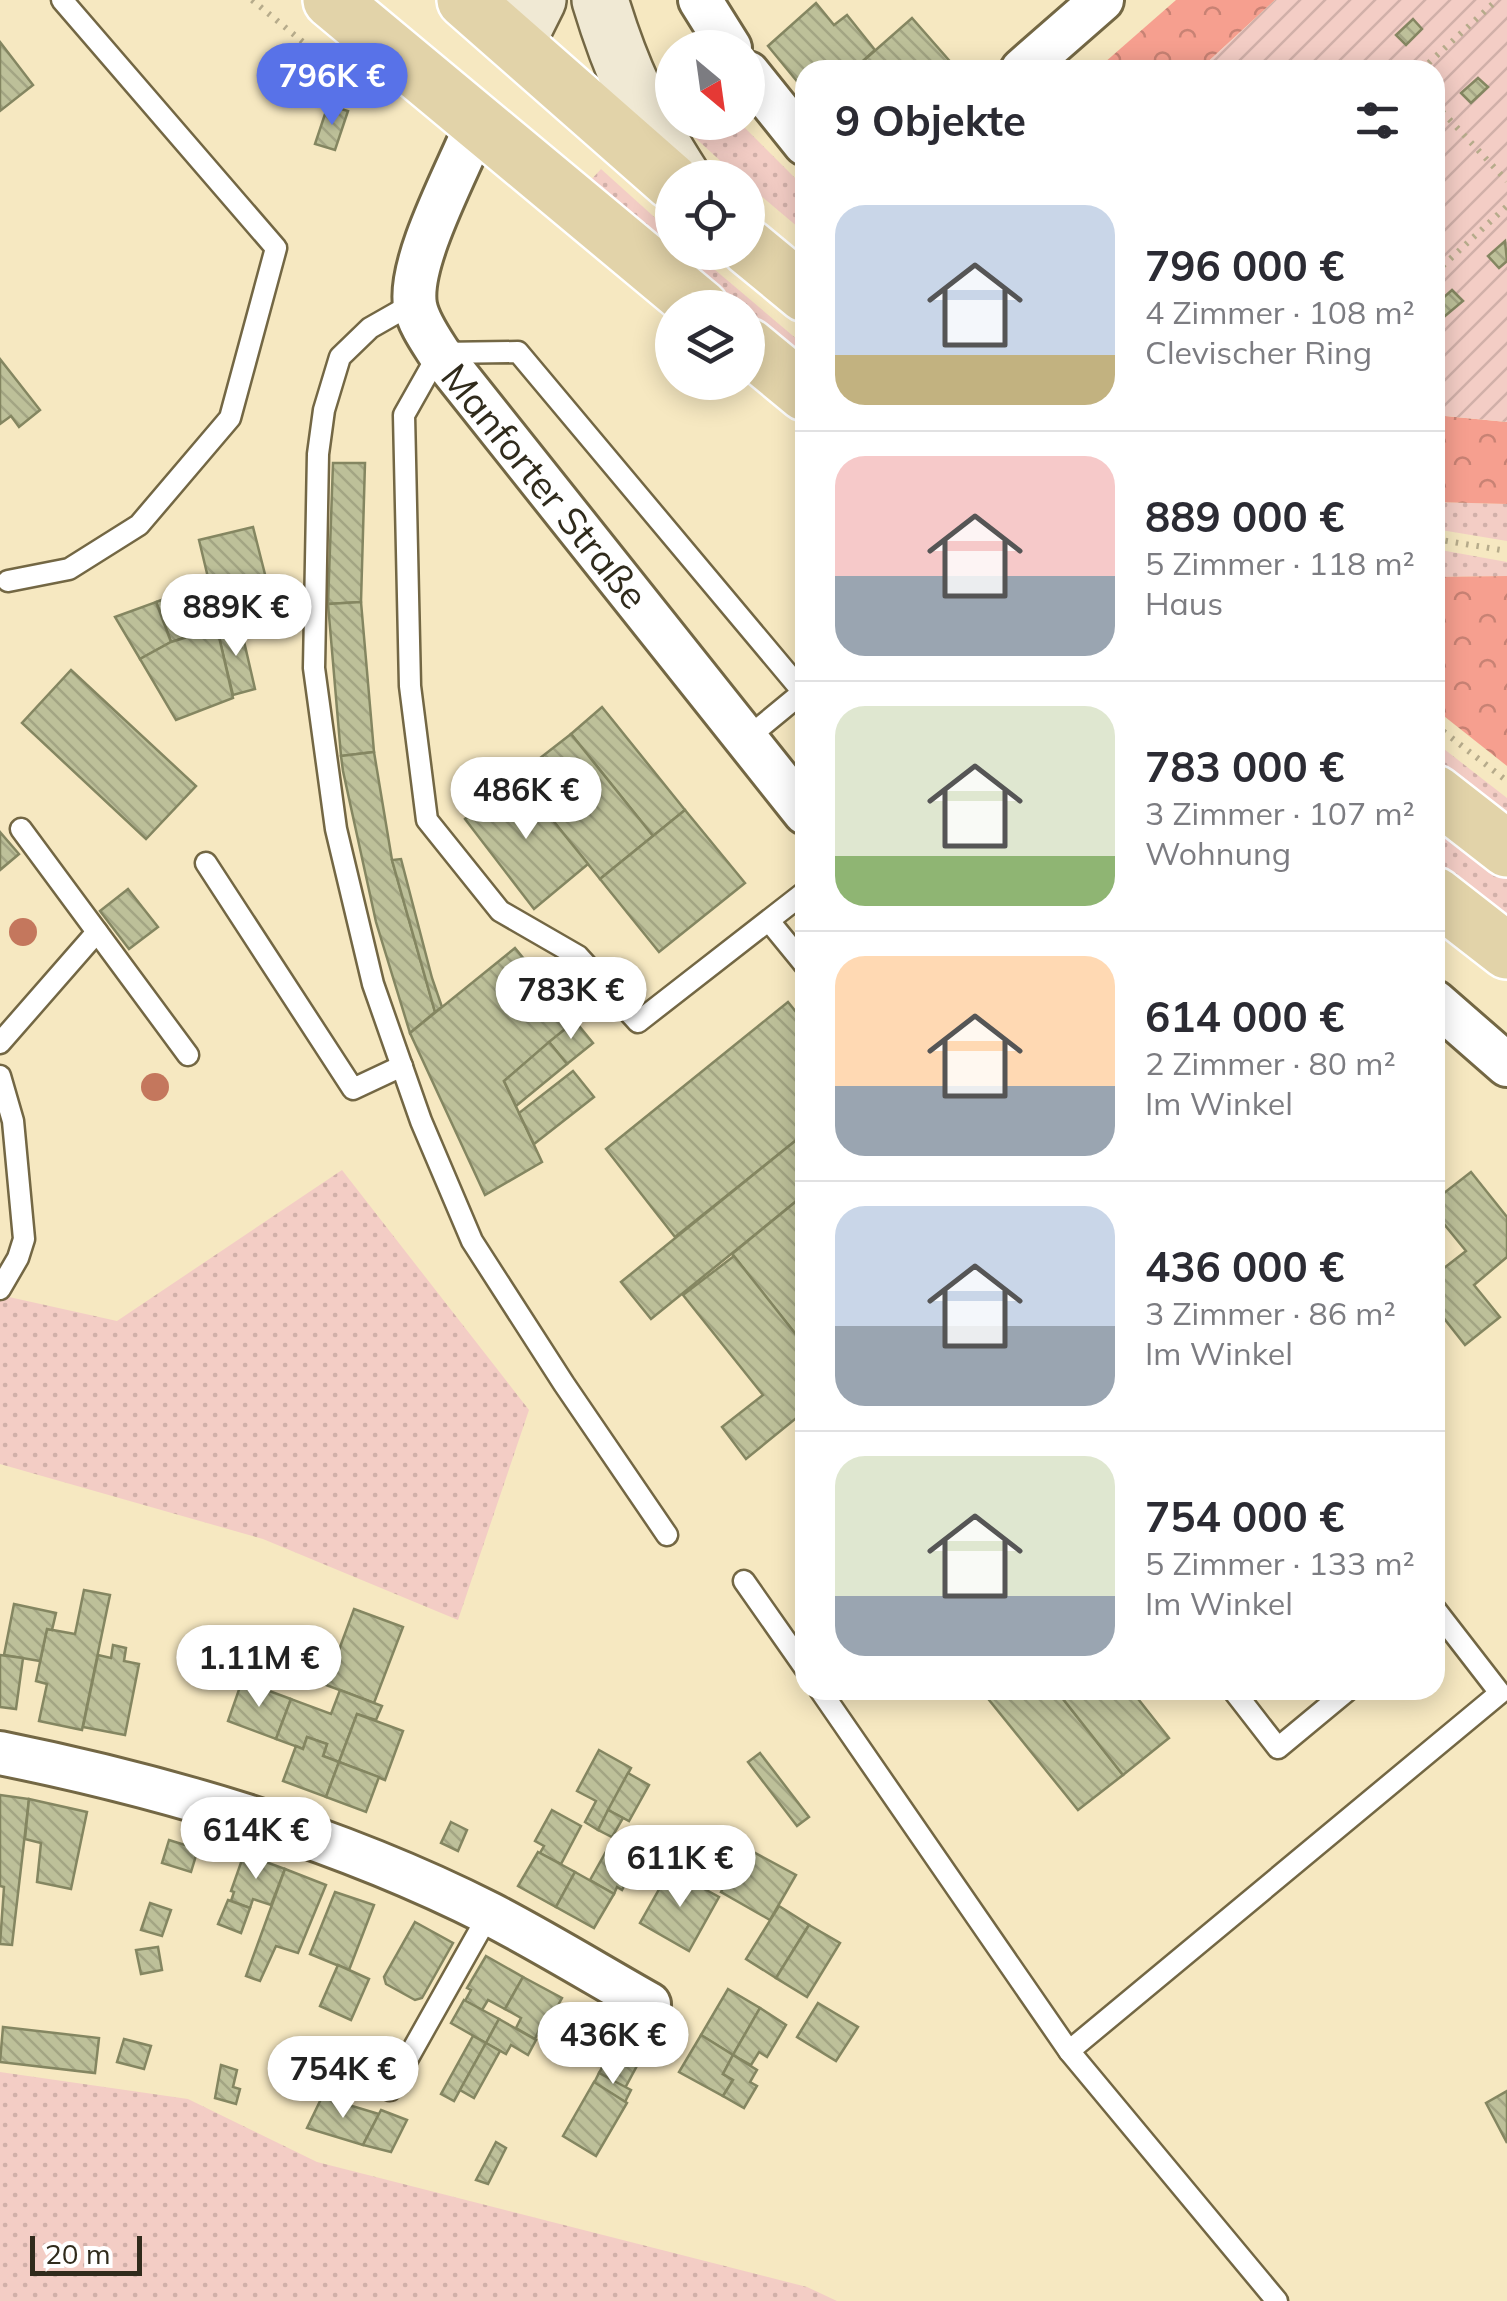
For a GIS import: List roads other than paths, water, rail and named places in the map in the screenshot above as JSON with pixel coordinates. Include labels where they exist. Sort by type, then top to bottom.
[{"type":"main road","points":[[332,0],[679,290]]},
{"type":"main road","points":[[466,0],[527,22],[655,163]]},
{"type":"main road","points":[[478,123],[527,22]]},
{"type":"main road","points":[[765,261],[795,286]]},
{"type":"main road","points":[[765,360],[795,385]]},
{"type":"main road","points":[[1445,800],[1507,849]]},
{"type":"main road","points":[[1445,903],[1507,952]]},
{"type":"street","points":[[600,0],[619,61],[645,119],[671,160]]},
{"type":"street","points":[[700,0],[719,30]]},
{"type":"street","points":[[1033,60],[1102,0]]},
{"type":"street","points":[[765,94],[795,132]]},
{"type":"street","points":[[414,303],[430,232],[478,123]]},
{"type":"street","name":"Manforter Straße","points":[[414,303],[439,353],[795,801]]},
{"type":"street","points":[[1445,1011],[1507,1065]]},
{"type":"street","points":[[0,1753],[214,1804],[368,1860],[489,1914],[649,2004]]},
{"type":"lane","points":[[3,580],[69,569],[139,525],[230,418],[276,248],[62,0]]},
{"type":"lane","points":[[414,303],[370,328],[340,357],[324,410],[318,454],[314,668],[336,829],[373,984],[421,1121],[472,1241],[667,1535]]},
{"type":"lane","points":[[795,682],[518,352],[439,353],[404,415],[410,686],[427,820],[500,911],[578,956],[638,1022],[795,900]]},
{"type":"lane","points":[[746,739],[795,699]]},
{"type":"lane","points":[[20,828],[188,1055]]},
{"type":"lane","points":[[206,863],[353,1088],[402,1066]]},
{"type":"lane","points":[[768,921],[795,953]]},
{"type":"lane","points":[[0,1044],[98,932]]},
{"type":"lane","points":[[0,1076],[13,1121],[24,1239],[0,1289]]},
{"type":"lane","points":[[744,1581],[795,1654]]},
{"type":"lane","points":[[1070,2052],[1500,1693],[1445,1624]]},
{"type":"lane","points":[[827,1700],[1070,2052],[1277,2301]]},
{"type":"lane","points":[[1240,1700],[1278,1748],[1336,1700]]},
{"type":"lane","points":[[390,2090],[489,1914]]}]
